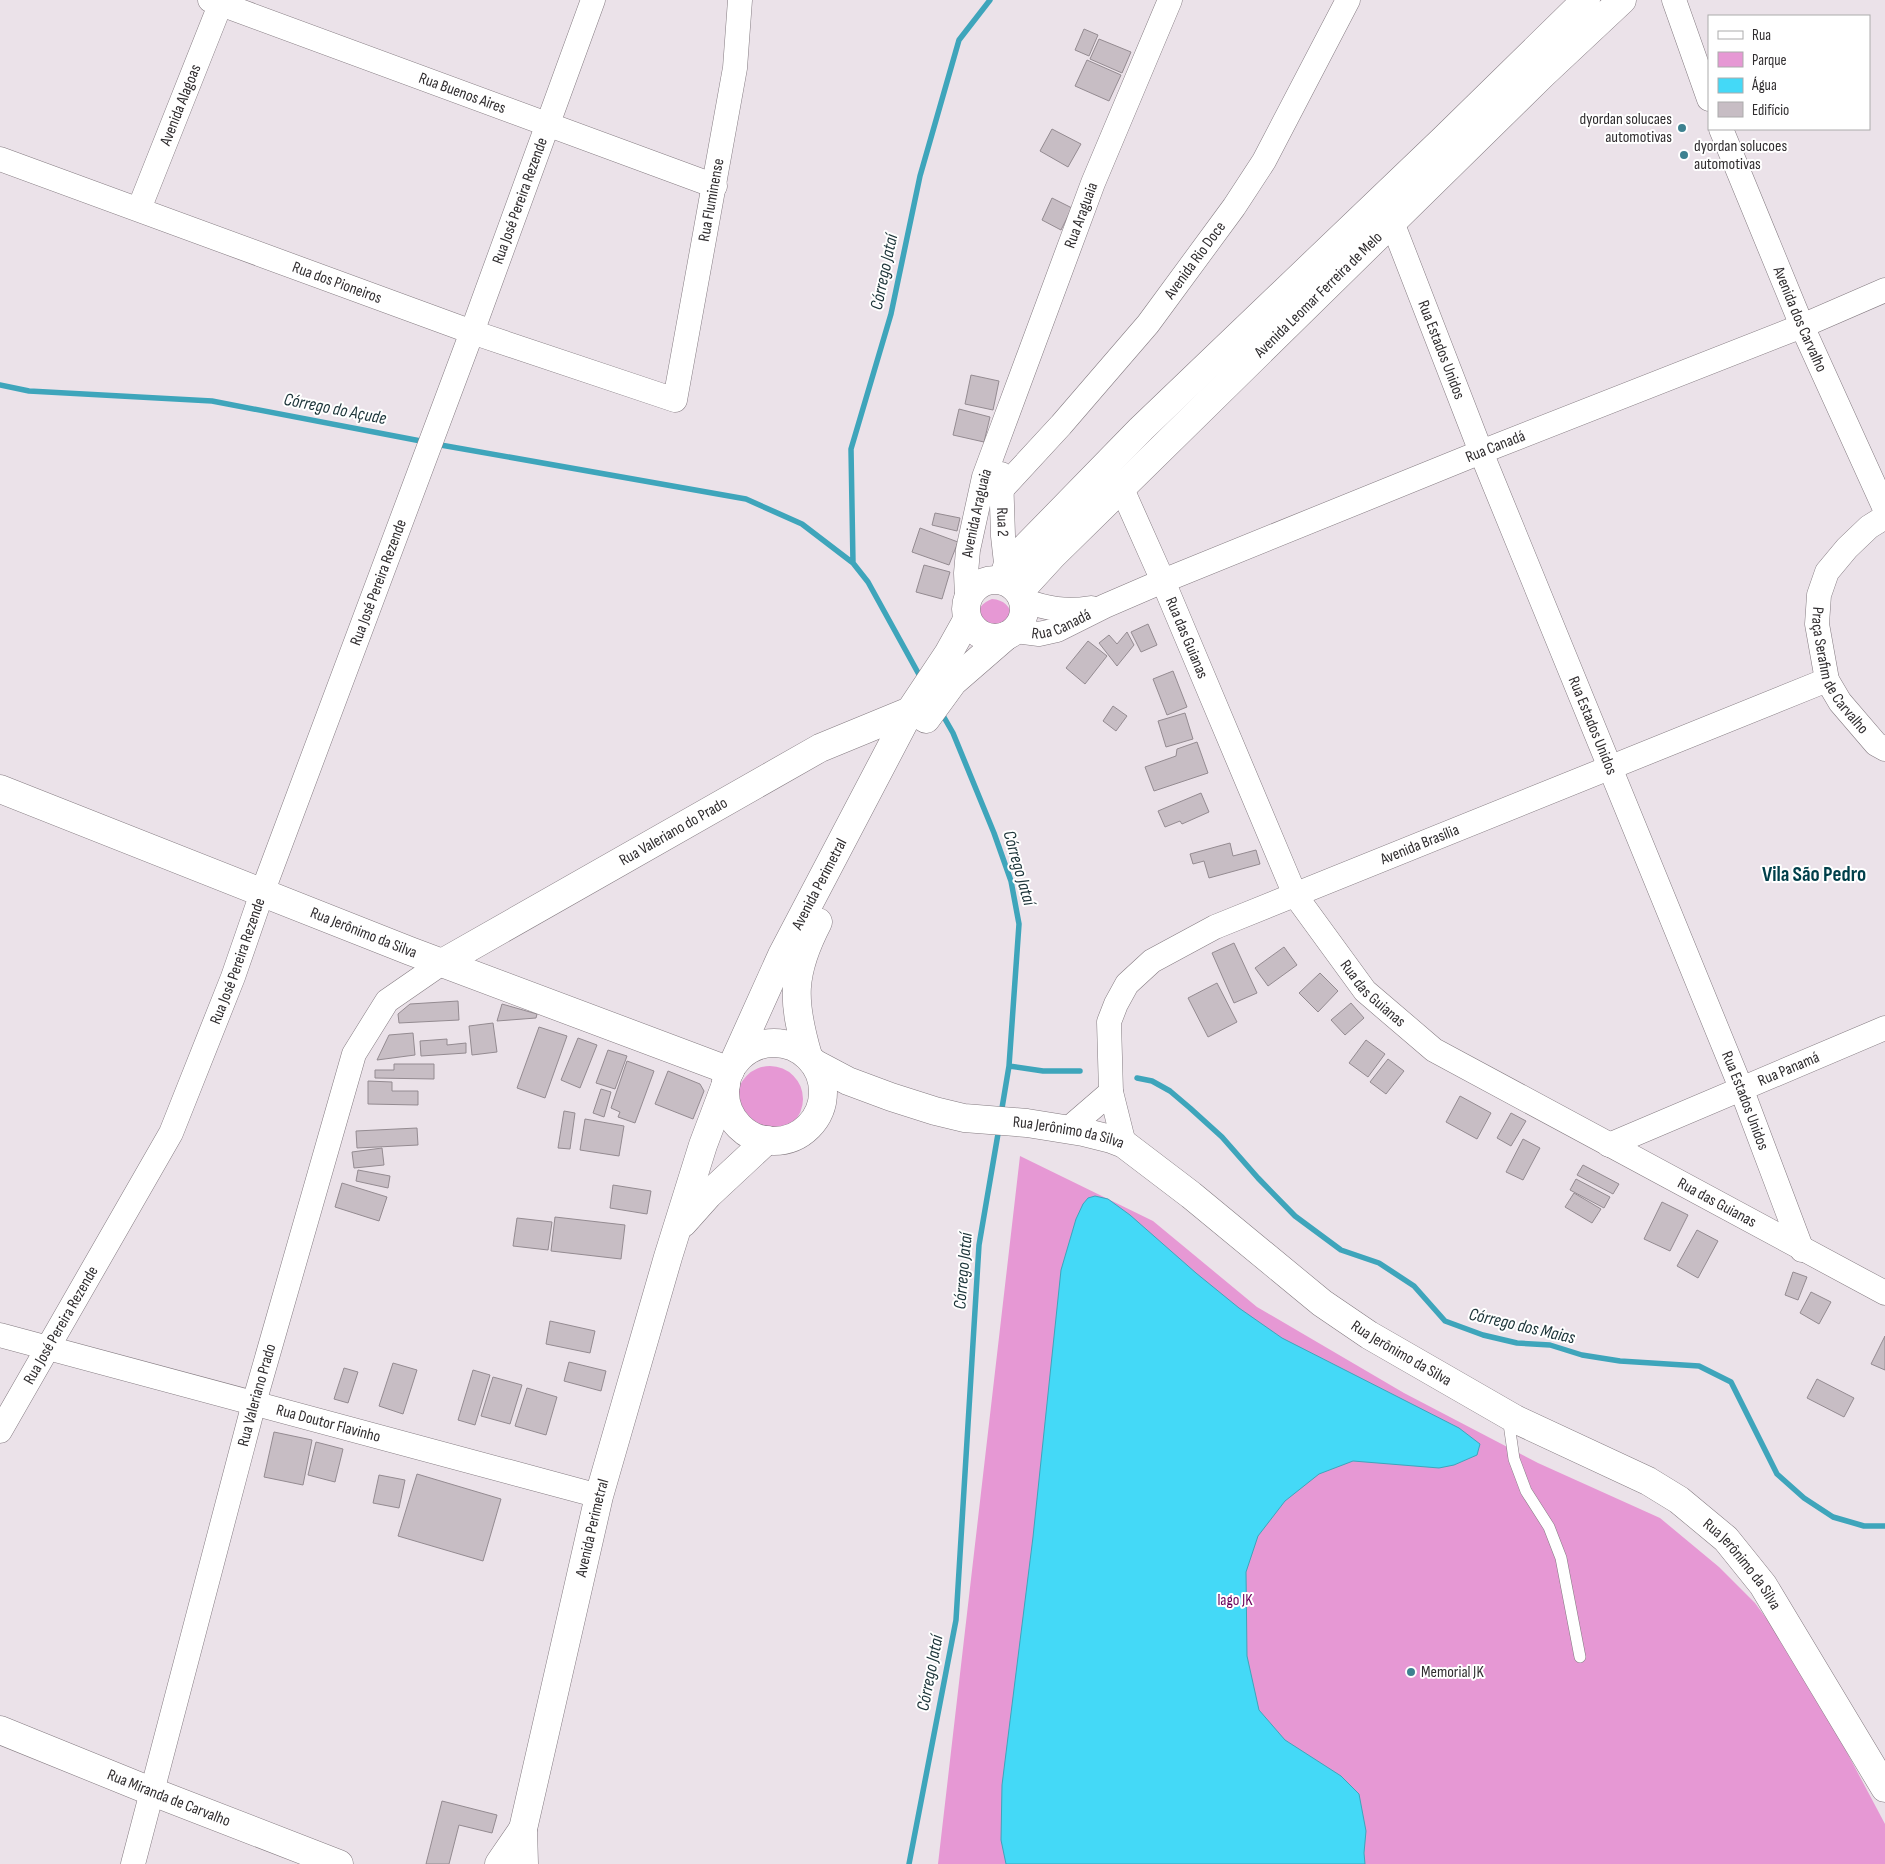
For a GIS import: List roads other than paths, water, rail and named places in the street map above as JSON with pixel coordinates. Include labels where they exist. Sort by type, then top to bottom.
[{"type":"main road","name":"Avenida Leomar Ferreira de Melo","points":[[1012,588],[1052,556],[1122,489],[1586,0]]},
{"type":"main road","name":"Avenida Leomar Ferreira de Melo","points":[[1012,588],[1012,564],[1021,552],[1102,467],[1543,74],[1622,0]]},
{"type":"main road","points":[[959,660],[967,608],[972,590],[978,584],[986,580],[1012,588],[1024,609],[1023,617],[1010,634],[997,638],[979,634],[972,628],[967,608]]},
{"type":"main road","name":"Avenida Perimetral","points":[[811,1059],[801,1031],[795,996],[798,971],[809,938],[863,820],[914,716],[938,700],[953,682],[959,660],[1010,634]]},
{"type":"main road","name":"Rua Valeriano do Prado","points":[[442,963],[820,748],[914,716]]},
{"type":"main road","name":"Rua Jerônimo da Silva","points":[[0,789],[729,1074]]},
{"type":"main road","name":"Avenida Perimetral","points":[[524,1864],[523,1829],[599,1496],[703,1146],[729,1074],[782,955],[863,820]]},
{"type":"main road","points":[[770,1043],[786,1044],[800,1050],[811,1059],[821,1075],[824,1090],[822,1104],[816,1117],[807,1128],[795,1136],[782,1140],[767,1140],[752,1135],[740,1126],[731,1114],[726,1100],[729,1074],[742,1055],[756,1047],[770,1043]]},
{"type":"main road","name":"Rua Jerônimo da Silva","points":[[811,1059],[848,1080],[891,1097],[964,1118],[1027,1123],[1111,1139],[1124,1144],[1192,1195],[1322,1303],[1368,1335],[1508,1415],[1648,1481],[1679,1500],[1726,1539],[1763,1585],[1885,1788]]},
{"type":"main road","name":"Avenida Perimetral","points":[[677,1230],[708,1195],[767,1140]]},
{"type":"main road","name":"Rua Miranda de Carvalho","points":[[0,1730],[339,1864]]},
{"type":"main road","name":"Avenida Perimetral","points":[[500,1864],[523,1829]]},
{"type":"street","name":"Rua José Pereira Rezende","points":[[0,1431],[46,1347],[171,1133],[233,977],[262,893],[436,430],[593,0]]},
{"type":"street","name":"Rua Fluminense","points":[[675,400],[735,68],[740,0]]},
{"type":"street","name":"Rua Araguaia","points":[[1000,433],[1093,183],[1170,0]]},
{"type":"street","name":"Avenida Rio Doce","points":[[1001,490],[1061,425],[1148,324],[1234,207],[1264,161],[1348,0]]},
{"type":"street","points":[[1674,0],[1708,96]]},
{"type":"street","name":"Rua Buenos Aires","points":[[217,1],[715,186]]},
{"type":"street","name":"Avenida Alagoas","points":[[139,209],[217,1]]},
{"type":"street","name":"Avenida dos Carvalho","points":[[1721,130],[1802,326],[1885,509]]},
{"type":"street","name":"Rua dos Pioneiros","points":[[0,159],[472,332],[675,400]]},
{"type":"street","name":"Rua Estados Unidos","points":[[1384,214],[1741,1088],[1802,1250]]},
{"type":"street","name":"Rua Canadá","points":[[1010,634],[1039,634],[1057,630],[1105,606],[1163,581],[1481,452],[1802,326],[1885,290]]},
{"type":"street","name":"Rua 2","points":[[1000,433],[1001,490],[1006,563],[1012,588]]},
{"type":"street","name":"Avenida Araguaia","points":[[967,608],[966,573],[968,550],[984,477],[1000,433]]},
{"type":"street","name":"Rua das Guianas","points":[[1102,467],[1122,489],[1163,581],[1295,895],[1365,991],[1434,1050],[1802,1250],[1885,1293]]},
{"type":"street","name":"Praça Serafim de Carvalho","points":[[1885,517],[1869,527],[1852,543],[1827,572],[1820,595],[1817,624],[1827,680],[1840,702],[1876,744],[1885,749]]},
{"type":"street","name":"Rua Canadá","points":[[1012,588],[1043,608],[1074,611],[1105,606]]},
{"type":"street","name":"Avenida Brasília","points":[[1124,1144],[1111,1092],[1109,1022],[1127,984],[1152,962],[1215,926],[1609,766],[1827,680]]},
{"type":"street","name":"Rua Valeriano Prado","points":[[133,1864],[254,1403],[354,1054],[387,1001],[442,963]]},
{"type":"street","name":"Rua Panamá","points":[[1609,1145],[1885,1028]]},
{"type":"street","points":[[1067,1130],[1111,1092]]},
{"type":"street","name":"Rua Doutor Flavinho","points":[[0,1335],[599,1496]]},
{"type":"lane","points":[[1508,1415],[1514,1459],[1526,1491],[1549,1527],[1561,1558],[1580,1658]]},
{"type":"water","points":[[1095,1196],[1108,1199],[1130,1215],[1239,1308],[1282,1338],[1459,1428],[1480,1444],[1477,1455],[1454,1465],[1439,1468],[1353,1461],[1319,1474],[1285,1501],[1258,1536],[1246,1572],[1247,1656],[1259,1710],[1285,1740],[1341,1776],[1359,1794],[1366,1831],[1365,1864],[1006,1864],[1001,1840],[1002,1785],[1033,1537],[1061,1270],[1076,1219],[1083,1204],[1088,1198]]},
{"type":"waterway","name":"Córrego Jataí","points":[[853,563],[851,449],[891,314],[920,176],[959,40],[990,0]]},
{"type":"waterway","name":"Córrego do Açude","points":[[0,385],[29,391],[212,401],[426,442]]},
{"type":"waterway","points":[[435,444],[746,499],[802,524],[853,563],[868,582],[922,680]]},
{"type":"waterway","name":"Córrego Jataí","points":[[941,712],[953,733],[994,833],[1011,881],[1019,924],[1009,1066],[1001,1114]]},
{"type":"waterway","name":"Córrego dos Maias","points":[[1009,1066],[1043,1071],[1080,1071]]},
{"type":"waterway","name":"Córrego dos Maias","points":[[1137,1078],[1152,1081],[1170,1091],[1190,1108],[1222,1137],[1295,1216],[1341,1250],[1379,1263],[1414,1286],[1445,1321],[1483,1335],[1517,1343],[1550,1345],[1582,1355],[1620,1361],[1699,1366],[1731,1382],[1777,1474],[1804,1498],[1833,1517],[1864,1526],[1885,1526]]},
{"type":"waterway","name":"Córrego Jataí","points":[[909,1864],[956,1620],[979,1245],[999,1128]]},
{"type":"place","name":"dyordan solucaes automotivas","points":[[1682,128]]},
{"type":"place","name":"dyordan solucoes automotivas","points":[[1684,155]]},
{"type":"place","name":"Memorial JK","points":[[1411,1672]]},
{"type":"district","name":"Vila São Pedro","points":[[1814,874]]},
{"type":"park label","name":"lago JK","points":[[1235,1600]]}]
